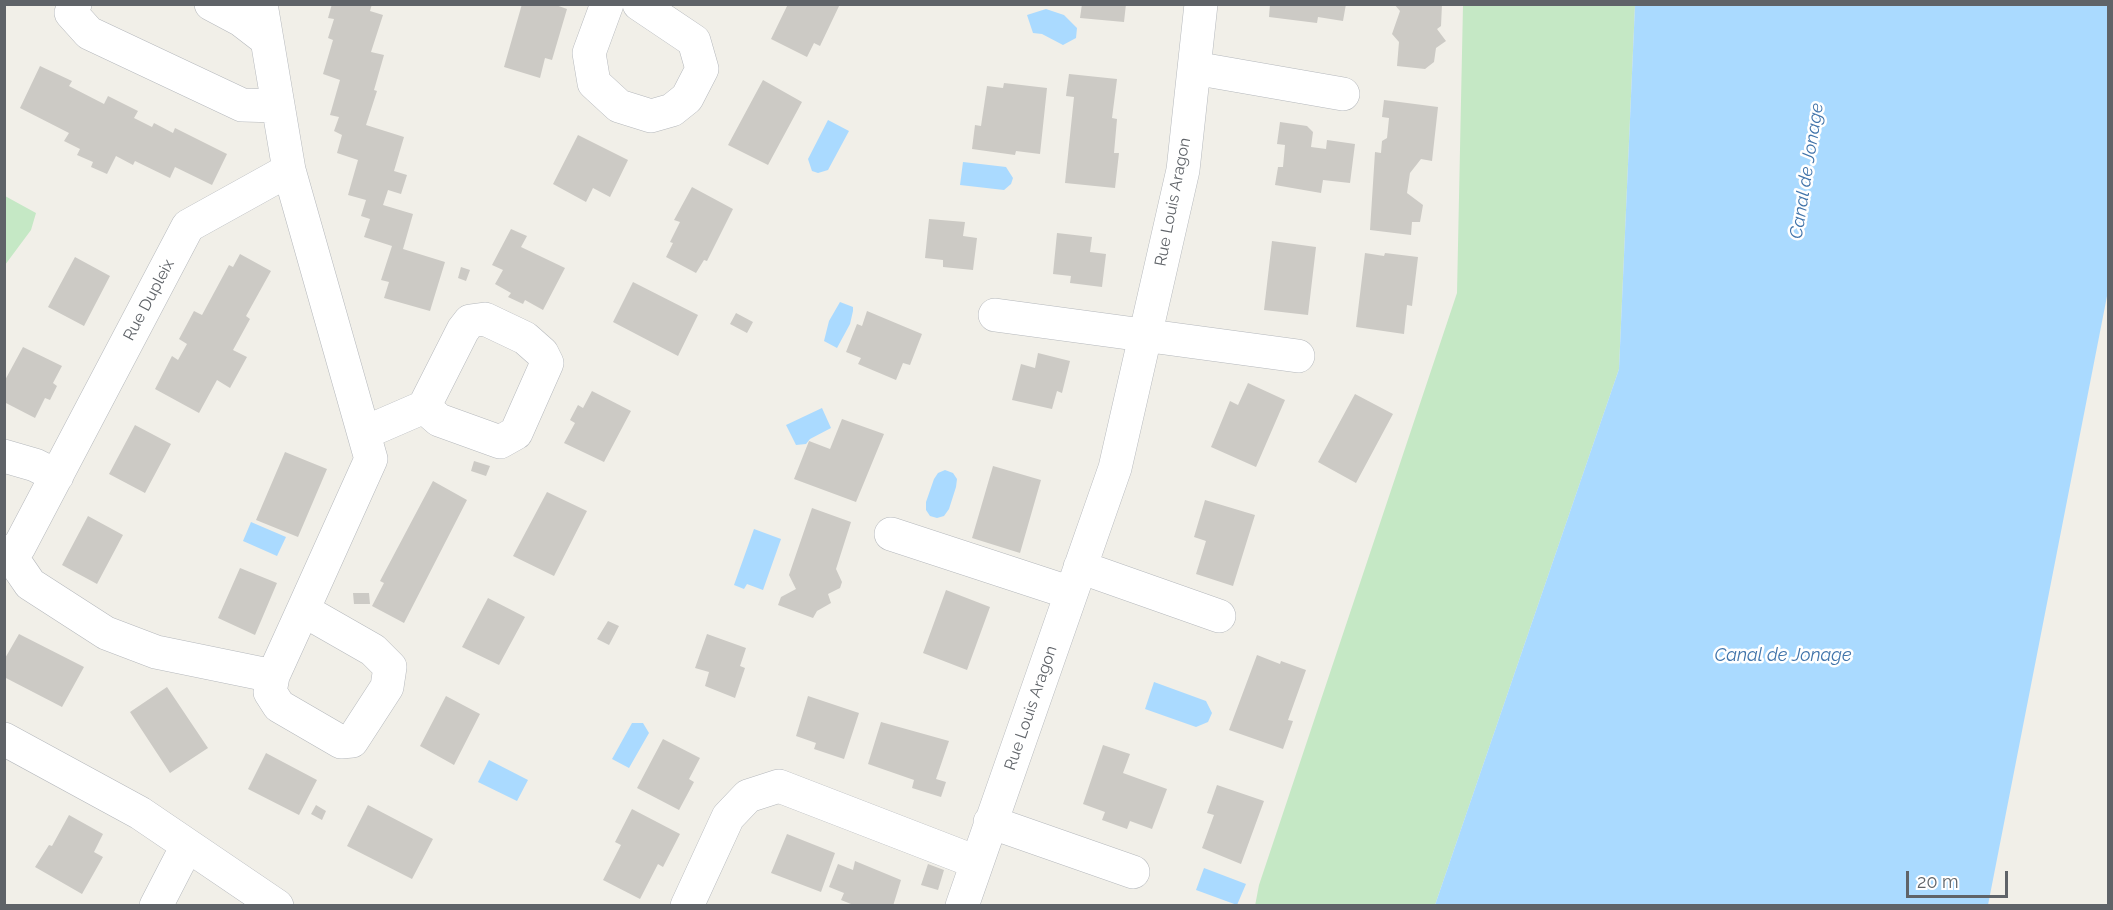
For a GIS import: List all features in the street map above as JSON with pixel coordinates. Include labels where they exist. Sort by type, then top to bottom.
[{"type":"street","points":[[75,4],[71,13],[88,33],[242,105],[278,106]]},
{"type":"street","points":[[211,4],[241,20],[267,40]]},
{"type":"street","points":[[261,4],[289,170],[371,459],[273,676],[270,692],[279,706],[341,742],[352,741],[387,687],[390,667],[373,650],[303,610]]},
{"type":"street","points":[[606,4],[588,53],[594,83],[619,106],[651,116],[672,110],[687,98],[702,69],[694,41],[639,4]]},
{"type":"street","name":"Rue Louis Aragon","points":[[962,906],[1115,468],[1183,170],[1201,4]]},
{"type":"street","points":[[1194,68],[1343,94]]},
{"type":"street","name":"Rue Dupleix","points":[[6,553],[19,547],[188,226],[289,170]]},
{"type":"street","points":[[995,315],[1298,356]]},
{"type":"street","points":[[364,433],[424,407]]},
{"type":"street","points":[[4,456],[35,465],[57,476]]},
{"type":"street","points":[[891,534],[1219,616]]},
{"type":"street","points":[[6,553],[30,584],[106,633],[156,652],[273,676]]},
{"type":"street","points":[[4,739],[140,813],[277,906]]},
{"type":"street","points":[[687,906],[728,817],[748,796],[779,786],[976,862]]},
{"type":"street","points":[[990,822],[1133,872]]},
{"type":"street","points":[[156,906],[188,846]]},
{"type":"green space","points":[[1463,5],[1635,5],[1619,369],[1435,905],[1255,906],[1259,885],[1457,293]]},
{"type":"green space","points":[[5,196],[36,213],[31,230],[5,265]]},
{"type":"water","name":"Canal de Jonage","points":[[1635,5],[2108,5],[2108,291],[1988,905],[1435,905],[1619,369]]},
{"type":"water","points":[[1046,9],[1064,15],[1077,28],[1076,38],[1063,45],[1042,34],[1033,33],[1027,15]]},
{"type":"water","points":[[828,120],[849,131],[828,170],[818,173],[812,171],[808,159]]},
{"type":"water","points":[[963,162],[1006,167],[1013,178],[1011,184],[1004,190],[960,185]]},
{"type":"water","points":[[840,302],[853,307],[853,311],[850,324],[837,348],[824,341],[829,321]]},
{"type":"water","points":[[822,408],[831,428],[810,439],[806,444],[796,445],[786,425]]},
{"type":"water","points":[[945,470],[953,473],[957,479],[956,487],[949,509],[944,516],[937,518],[930,516],[926,510],[926,502],[934,479],[938,473]]},
{"type":"water","points":[[251,522],[286,537],[277,556],[243,541]]},
{"type":"water","points":[[754,529],[781,539],[763,590],[747,584],[744,589],[734,585]]},
{"type":"water","points":[[1154,682],[1206,701],[1212,713],[1208,722],[1196,727],[1145,709]]},
{"type":"water","points":[[632,723],[643,723],[649,733],[629,768],[612,759]]},
{"type":"water","points":[[489,760],[528,780],[517,801],[478,782]]},
{"type":"water","points":[[1204,868],[1246,884],[1237,905],[1196,890]]},
{"type":"building","points":[[332,4],[372,4],[370,11],[383,15],[371,52],[384,55],[374,90],[377,91],[366,125],[404,137],[394,171],[407,175],[401,194],[388,190],[383,205],[413,214],[403,249],[445,262],[430,311],[384,298],[389,282],[381,280],[392,246],[364,237],[370,219],[361,216],[366,200],[348,195],[358,160],[337,153],[342,135],[334,131],[339,117],[330,115],[340,80],[323,74],[333,40],[328,38],[334,19],[328,18]]},
{"type":"building","points":[[522,4],[553,4],[567,9],[552,60],[545,58],[540,78],[504,67]]},
{"type":"building","points":[[788,4],[840,4],[820,46],[814,43],[807,57],[771,39]]},
{"type":"building","points":[[1082,4],[1126,4],[1124,22],[1080,18]]},
{"type":"building","points":[[1270,4],[1346,4],[1343,21],[1318,17],[1317,23],[1269,17]]},
{"type":"building","points":[[1394,4],[1442,4],[1441,26],[1437,29],[1446,41],[1436,48],[1434,62],[1425,69],[1397,66],[1399,42],[1392,34],[1400,11]]},
{"type":"building","points":[[40,66],[72,81],[69,86],[104,104],[108,96],[138,111],[134,118],[152,127],[154,123],[173,133],[175,128],[227,154],[212,185],[175,167],[170,178],[135,161],[133,165],[116,156],[107,174],[91,167],[93,162],[77,155],[80,149],[64,141],[69,133],[20,108]]},
{"type":"building","points":[[1069,74],[1117,79],[1112,118],[1117,119],[1114,153],[1119,153],[1115,188],[1065,183],[1074,97],[1066,96]]},
{"type":"building","points":[[763,80],[802,102],[768,165],[728,145]]},
{"type":"building","points":[[1004,83],[1047,88],[1040,154],[1016,151],[1015,155],[972,149],[975,125],[981,126],[987,86],[1003,88]]},
{"type":"building","points":[[1384,100],[1438,107],[1432,161],[1421,159],[1410,173],[1407,193],[1423,205],[1420,222],[1412,222],[1411,235],[1370,230],[1375,152],[1381,153],[1382,141],[1387,138],[1389,118],[1382,117]]},
{"type":"building","points":[[1280,122],[1307,126],[1313,132],[1311,147],[1326,149],[1327,140],[1355,144],[1350,183],[1323,180],[1321,193],[1275,185],[1278,167],[1283,167],[1285,145],[1277,144]]},
{"type":"building","points":[[578,135],[628,160],[610,197],[593,188],[586,202],[553,184]]},
{"type":"building","points":[[692,187],[733,209],[707,261],[704,260],[696,273],[666,257],[673,243],[670,242],[680,222],[674,220]]},
{"type":"building","points":[[929,219],[965,222],[963,236],[977,238],[973,270],[943,267],[943,260],[925,258]]},
{"type":"building","points":[[511,229],[527,236],[521,247],[565,268],[543,310],[525,300],[523,304],[508,297],[511,293],[495,284],[503,270],[492,265]]},
{"type":"building","points":[[1057,233],[1092,237],[1090,252],[1106,254],[1102,287],[1070,283],[1071,276],[1053,274]]},
{"type":"building","points":[[1272,241],[1316,247],[1308,315],[1264,310]]},
{"type":"building","points":[[1365,253],[1418,257],[1412,306],[1407,305],[1404,334],[1356,327]]},
{"type":"building","points":[[240,254],[271,271],[246,316],[250,319],[233,350],[247,357],[230,388],[217,380],[199,413],[155,389],[172,356],[178,360],[187,344],[179,339],[194,311],[202,315],[229,265],[233,267]]},
{"type":"building","points":[[75,257],[110,276],[84,326],[48,307]]},
{"type":"building","points":[[461,267],[470,270],[466,281],[458,278]]},
{"type":"building","points":[[633,282],[698,315],[678,356],[613,322]]},
{"type":"building","points":[[867,311],[922,334],[910,365],[903,363],[896,380],[858,364],[861,358],[846,352],[857,324],[862,326]]},
{"type":"building","points":[[736,313],[753,322],[747,333],[730,324]]},
{"type":"building","points":[[23,347],[62,366],[53,383],[57,386],[50,400],[45,398],[35,418],[4,402],[4,382]]},
{"type":"building","points":[[1038,353],[1070,361],[1062,393],[1057,391],[1052,409],[1012,400],[1021,364],[1035,368]]},
{"type":"building","points":[[1248,383],[1285,400],[1256,467],[1211,447],[1230,401],[1238,405]]},
{"type":"building","points":[[592,391],[631,411],[604,462],[564,443],[575,423],[570,420],[578,405],[583,408]]},
{"type":"building","points":[[1355,394],[1393,414],[1356,483],[1318,462]]},
{"type":"building","points":[[842,419],[884,434],[856,502],[794,479],[809,441],[830,449]]},
{"type":"building","points":[[135,425],[171,444],[145,493],[109,474]]},
{"type":"building","points":[[285,452],[327,469],[298,537],[256,520]]},
{"type":"building","points":[[474,461],[490,466],[486,476],[471,471]]},
{"type":"building","points":[[993,466],[1041,480],[1020,553],[972,538]]},
{"type":"building","points":[[433,481],[467,500],[404,623],[372,606],[384,583],[380,581]]},
{"type":"building","points":[[547,492],[587,511],[554,576],[513,556]]},
{"type":"building","points":[[1205,500],[1255,515],[1233,586],[1196,574],[1206,541],[1194,537]]},
{"type":"building","points":[[812,508],[851,522],[836,569],[842,582],[840,588],[828,594],[831,603],[817,611],[813,618],[778,605],[781,597],[796,589],[789,575]]},
{"type":"building","points":[[88,516],[123,535],[97,584],[62,565]]},
{"type":"building","points":[[240,568],[277,583],[255,635],[218,618]]},
{"type":"building","points":[[946,590],[990,607],[967,670],[923,653]]},
{"type":"building","points":[[353,593],[369,593],[370,604],[354,604]]},
{"type":"building","points":[[488,598],[525,617],[499,665],[462,647]]},
{"type":"building","points":[[608,621],[619,626],[609,645],[597,639]]},
{"type":"building","points":[[19,634],[84,667],[62,707],[4,677],[4,660]]},
{"type":"building","points":[[707,634],[746,648],[740,666],[745,668],[735,698],[705,686],[709,672],[695,668]]},
{"type":"building","points":[[1257,655],[1280,664],[1281,661],[1306,670],[1288,720],[1293,721],[1283,749],[1229,730]]},
{"type":"building","points":[[167,687],[208,748],[170,773],[130,712]]},
{"type":"building","points":[[446,696],[480,714],[454,765],[420,746]]},
{"type":"building","points":[[808,696],[859,713],[844,759],[814,749],[816,743],[796,736]]},
{"type":"building","points":[[881,722],[949,741],[936,779],[946,782],[941,797],[912,788],[914,780],[868,764]]},
{"type":"building","points":[[663,739],[700,758],[689,779],[694,782],[679,810],[637,788]]},
{"type":"building","points":[[1103,745],[1130,754],[1123,773],[1167,789],[1152,829],[1130,821],[1127,829],[1102,820],[1105,812],[1083,804]]},
{"type":"building","points":[[266,753],[317,780],[299,815],[248,789]]},
{"type":"building","points":[[1217,785],[1264,801],[1241,864],[1202,848],[1214,815],[1207,813]]},
{"type":"building","points":[[316,805],[326,811],[322,820],[311,814]]},
{"type":"building","points":[[368,805],[433,839],[412,879],[347,846]]},
{"type":"building","points":[[632,809],[680,834],[663,867],[658,864],[640,899],[603,880],[621,845],[615,842]]},
{"type":"building","points":[[69,815],[103,834],[94,852],[103,857],[82,894],[35,867],[49,845],[52,846]]},
{"type":"building","points":[[787,834],[835,853],[821,892],[771,873]]},
{"type":"building","points":[[855,861],[901,880],[893,906],[856,906],[841,900],[844,893],[829,887],[838,864],[853,870]]},
{"type":"building","points":[[928,864],[944,870],[938,890],[921,885]]}]
